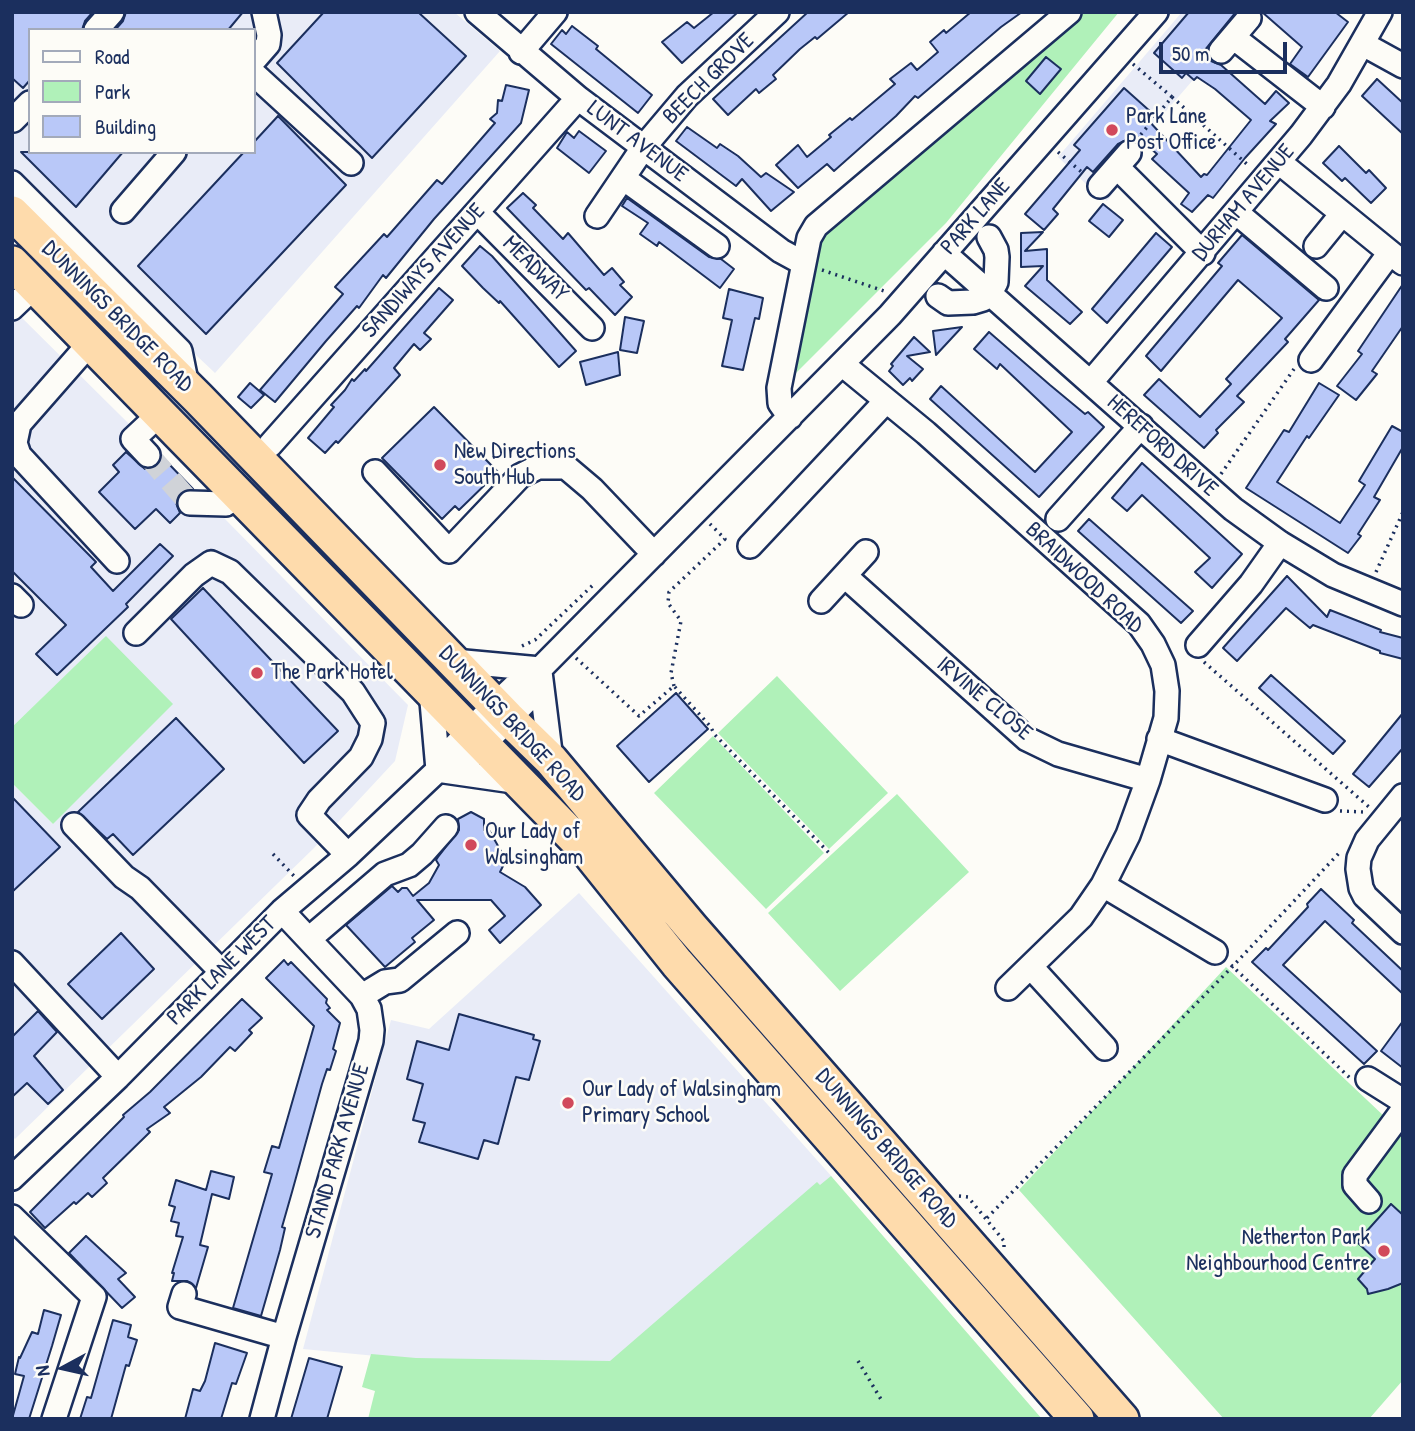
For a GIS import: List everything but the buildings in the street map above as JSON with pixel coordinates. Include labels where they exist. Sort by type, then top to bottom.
[{"type":"highway","name":"DUNNINGS BRIDGE ROAD","points":[[12,213],[187,387],[454,661],[489,724]]},
{"type":"highway","name":"DUNNINGS BRIDGE ROAD","points":[[19,288],[85,349],[152,431],[240,506],[431,690],[551,760],[691,927],[1122,1419]]},
{"type":"highway","points":[[152,431],[187,387]]},
{"type":"highway","points":[[489,724],[512,745],[520,782]]},
{"type":"highway","name":"DUNNINGS BRIDGE ROAD","points":[[520,782],[589,853],[688,975],[1077,1419]]},
{"type":"street","points":[[98,28],[112,12]]},
{"type":"street","points":[[256,58],[268,44],[270,36],[264,12]]},
{"type":"street","name":"LUNT AVENUE","points":[[477,12],[578,98],[781,251],[803,263]]},
{"type":"street","points":[[521,52],[555,12]]},
{"type":"street","name":"BEECH GROVE","points":[[597,216],[643,148],[687,96],[777,12]]},
{"type":"street","points":[[790,417],[780,403],[779,388],[809,238],[827,215],[1069,12]]},
{"type":"street","name":"PARK LANE","points":[[489,724],[516,685],[540,669],[890,315],[1156,12]]},
{"type":"street","name":"DURHAM AVENUE","points":[[1091,382],[1237,213],[1323,107],[1380,12]]},
{"type":"street","points":[[1249,18],[1227,44],[1270,67],[1323,107]]},
{"type":"street","points":[[1363,44],[1403,66]]},
{"type":"street","points":[[256,76],[351,163]]},
{"type":"street","name":"SANDIWAYS AVENUE","points":[[270,445],[578,98]]},
{"type":"street","points":[[13,120],[28,105]]},
{"type":"street","points":[[124,211],[172,154]]},
{"type":"street","points":[[1100,186],[1123,160],[1203,253]]},
{"type":"street","points":[[1272,171],[1342,214],[1396,258],[1311,360]]},
{"type":"street","points":[[623,178],[717,246]]},
{"type":"street","points":[[12,183],[180,351],[187,387]]},
{"type":"street","name":"MEADWAY","points":[[477,212],[592,328]]},
{"type":"street","points":[[1237,213],[1326,288]]},
{"type":"street","points":[[1316,246],[1342,214]]},
{"type":"street","points":[[938,296],[948,303],[973,302],[990,293],[996,282],[997,257],[989,237]]},
{"type":"street","name":"HEREFORD DRIVE","points":[[944,253],[1209,489],[1280,543],[1333,575],[1403,604]]},
{"type":"street","points":[[85,349],[19,424],[15,443],[16,459],[117,561]]},
{"type":"street","name":"BRAIDWOOD ROAD","points":[[842,364],[936,442],[1139,624],[1163,665],[1167,691],[1166,718],[1128,835],[1103,885],[1081,917],[1008,988]]},
{"type":"street","points":[[750,546],[886,401]]},
{"type":"street","points":[[1058,519],[1141,426]]},
{"type":"street","points":[[374,472],[449,551],[520,477],[538,467],[566,467],[592,489],[654,554]]},
{"type":"street","points":[[190,503],[240,506]]},
{"type":"street","points":[[1198,645],[1251,584],[1280,543]]},
{"type":"street","points":[[821,601],[866,552]]},
{"type":"street","points":[[136,633],[194,575],[211,563],[230,572],[353,692],[373,723],[370,739],[361,757],[319,800],[309,815],[348,855]]},
{"type":"street","name":"IRVINE CLOSE","points":[[845,576],[1027,739],[1058,754],[1148,780]]},
{"type":"street","points":[[454,661],[540,669],[551,760]]},
{"type":"street","points":[[431,690],[438,770],[520,782]]},
{"type":"street","name":"PARK LANE WEST","points":[[12,1178],[118,1077],[282,911],[348,855],[438,770],[466,761],[489,724]]},
{"type":"street","points":[[1159,739],[1325,800]]},
{"type":"street","points":[[1403,796],[1361,850],[1357,869],[1366,896],[1403,932]]},
{"type":"street","points":[[74,825],[220,971]]},
{"type":"street","points":[[309,939],[385,874],[422,855],[446,827]]},
{"type":"street","points":[[1103,885],[1215,952]]},
{"type":"street","name":"STAND PARK AVENUE","points":[[262,1419],[371,1041],[369,1009],[362,996],[282,911]]},
{"type":"street","points":[[362,996],[385,982],[400,980],[457,933]]},
{"type":"street","points":[[12,963],[118,1077]]},
{"type":"street","points":[[1031,967],[1105,1048]]},
{"type":"street","points":[[1361,1081],[1403,1101]]},
{"type":"street","points":[[1369,1201],[1355,1185],[1355,1175],[1403,1110]]},
{"type":"street","points":[[12,1217],[94,1297],[54,1419]]},
{"type":"street","points":[[184,1294],[180,1307],[284,1337]]},
{"type":"path","points":[[1120,54],[1172,97],[1272,171]]},
{"type":"path","points":[[1123,160],[1172,97]]},
{"type":"path","points":[[1044,141],[1100,186]]},
{"type":"path","points":[[803,263],[888,292]]},
{"type":"path","points":[[1209,489],[1298,364],[1311,360]]},
{"type":"path","points":[[697,511],[725,539],[669,592],[668,603],[681,621],[671,673],[674,687],[715,735],[831,855]]},
{"type":"path","points":[[1368,590],[1403,512]]},
{"type":"path","points":[[519,648],[536,640],[602,576]]},
{"type":"path","points":[[563,646],[639,716],[674,687]]},
{"type":"path","points":[[1325,800],[1327,810],[1376,813],[1384,820]]},
{"type":"path","points":[[986,1219],[1233,966],[1348,843]]},
{"type":"path","points":[[273,854],[307,890]]},
{"type":"path","points":[[1215,952],[1361,1081]]},
{"type":"path","points":[[858,1361],[882,1401]]},
{"type":"shaded area","points":[[12,12],[454,12],[500,51],[215,373],[12,181]]},
{"type":"shaded area","points":[[1182,12],[1252,12],[1134,148],[1141,156],[1107,201],[1058,157]]},
{"type":"shaded area","points":[[12,308],[408,705],[395,761],[314,848],[15,1139],[12,1136],[12,783],[53,824],[106,637],[12,727]]},
{"type":"shaded area","name":"Our Lady of Walsingham Primary School","points":[[579,893],[833,1178],[606,1378],[303,1349],[391,1020],[429,1029]]},
{"type":"green space","points":[[1081,12],[1119,12],[946,223],[796,373],[816,261],[821,242],[835,220]]},
{"type":"green space","points":[[106,636],[173,704],[53,824],[12,783],[12,727]]},
{"type":"green space","points":[[777,676],[888,793],[829,849],[718,733]]},
{"type":"green space","points":[[713,736],[824,853],[766,909],[654,793]]},
{"type":"green space","points":[[897,794],[969,872],[840,991],[768,913]]},
{"type":"green space","points":[[1226,967],[1403,1134],[1403,1380],[1369,1419],[1224,1419],[1019,1190]]},
{"type":"green space","points":[[831,1176],[1042,1419],[368,1419],[375,1391],[362,1387],[371,1354],[416,1358],[610,1361],[817,1182],[820,1185]]},
{"type":"tunnel","points":[[148,455],[190,503]]},
{"type":"place","name":"Park Lane Post Office","points":[[1112,130]]},
{"type":"place","name":"New Directions South Hub","points":[[440,465]]},
{"type":"place","name":"The Park Hotel","points":[[257,673]]},
{"type":"place","name":"Our Lady of Walsingham","points":[[471,845]]},
{"type":"place","name":"Our Lady of Walsingham Primary School","points":[[568,1103]]},
{"type":"place","name":"Netherton Park Neighbourhood Centre","points":[[1384,1251]]}]
